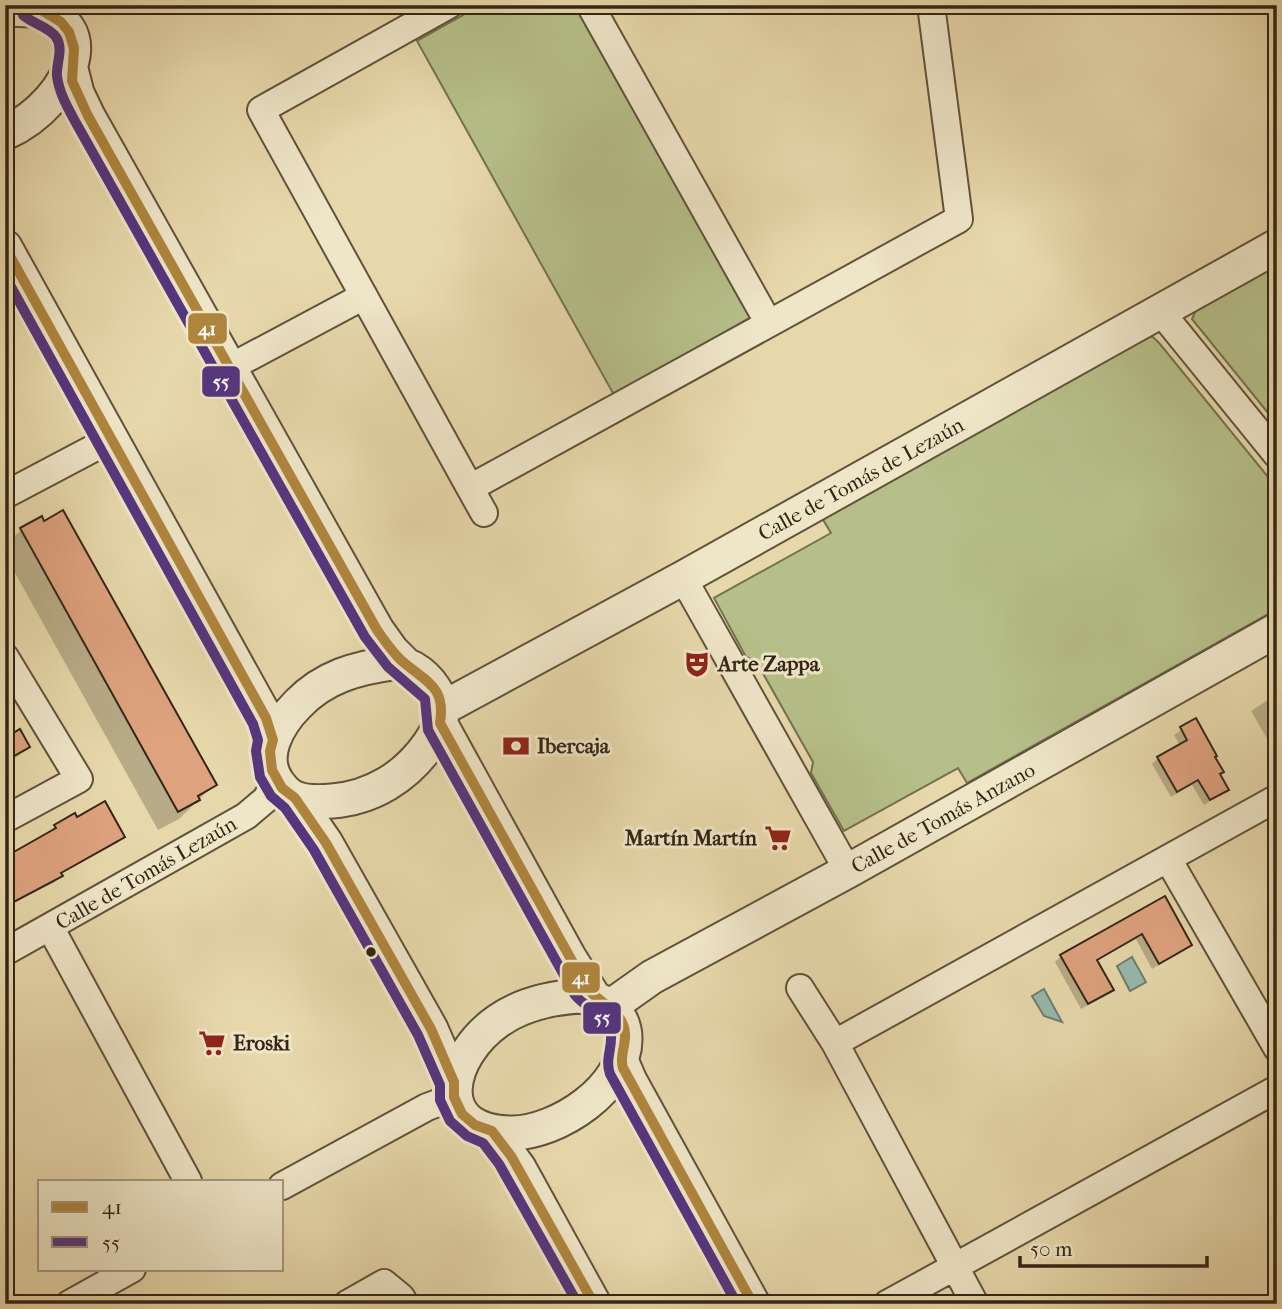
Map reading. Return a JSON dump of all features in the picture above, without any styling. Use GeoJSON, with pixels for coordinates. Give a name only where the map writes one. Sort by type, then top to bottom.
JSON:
{"type":"FeatureCollection","features":[{"type":"Feature","properties":{"kind":"street"},"geometry":{"type":"LineString","coordinates":[[449,5],[261,110],[484,513]]}},
{"type":"Feature","properties":{"kind":"street"},"geometry":{"type":"LineString","coordinates":[[590,5],[768,322]]}},
{"type":"Feature","properties":{"kind":"street"},"geometry":{"type":"LineString","coordinates":[[470,488],[959,219],[931,5]]}},
{"type":"Feature","properties":{"kind":"street"},"geometry":{"type":"LineString","coordinates":[[5,247],[267,718],[273,740],[270,761],[286,789],[326,843],[431,1030],[462,1114],[467,1120],[492,1131],[527,1132],[568,1117],[601,1090],[621,1060],[625,1034],[618,1014],[603,1003],[562,946],[441,716],[435,690],[420,673],[392,651],[377,630],[88,116],[77,93],[71,69],[74,49],[70,34],[55,17],[25,8]]}},
{"type":"Feature","properties":{"kind":"street"},"geometry":{"type":"LineString","coordinates":[[5,133],[28,121],[44,108],[71,69]]}},
{"type":"Feature","properties":{"kind":"street","name":"Calle de Tomás de Lezaún"},"geometry":{"type":"LineString","coordinates":[[441,716],[1277,246]]}},
{"type":"Feature","properties":{"kind":"street"},"geometry":{"type":"LineString","coordinates":[[229,368],[363,296]]}},
{"type":"Feature","properties":{"kind":"street"},"geometry":{"type":"LineString","coordinates":[[1160,311],[1277,455]]}},
{"type":"Feature","properties":{"kind":"street"},"geometry":{"type":"LineString","coordinates":[[5,495],[111,439]]}},
{"type":"Feature","properties":{"kind":"street"},"geometry":{"type":"LineString","coordinates":[[683,578],[848,872]]}},
{"type":"Feature","properties":{"kind":"street","name":"Calle de Tomás Anzano"},"geometry":{"type":"LineString","coordinates":[[603,1003],[848,872],[1277,630]]}},
{"type":"Feature","properties":{"kind":"street"},"geometry":{"type":"LineString","coordinates":[[5,657],[79,779],[5,819]]}},
{"type":"Feature","properties":{"kind":"street"},"geometry":{"type":"LineString","coordinates":[[273,740],[294,708],[328,680],[363,668],[404,663]]}},
{"type":"Feature","properties":{"kind":"street"},"geometry":{"type":"LineString","coordinates":[[286,789],[310,802],[325,802],[372,793],[406,771],[433,738],[441,716]]}},
{"type":"Feature","properties":{"kind":"street","name":"Calle de Tomás Lezaún"},"geometry":{"type":"LineString","coordinates":[[5,952],[246,816],[266,799],[286,789]]}},
{"type":"Feature","properties":{"kind":"street"},"geometry":{"type":"LineString","coordinates":[[835,1043],[1277,798]]}},
{"type":"Feature","properties":{"kind":"street"},"geometry":{"type":"LineString","coordinates":[[1168,859],[1277,1048]]}},
{"type":"Feature","properties":{"kind":"street"},"geometry":{"type":"LineString","coordinates":[[50,927],[187,1180]]}},
{"type":"Feature","properties":{"kind":"street"},"geometry":{"type":"LineString","coordinates":[[800,988],[835,1043],[975,1304]]}},
{"type":"Feature","properties":{"kind":"street"},"geometry":{"type":"LineString","coordinates":[[284,1185],[427,1107],[454,1089],[461,1064],[471,1047],[488,1029],[511,1013],[533,1003],[559,998],[579,996],[603,1003]]}},
{"type":"Feature","properties":{"kind":"street"},"geometry":{"type":"LineString","coordinates":[[621,1060],[753,1304]]}},
{"type":"Feature","properties":{"kind":"street"},"geometry":{"type":"LineString","coordinates":[[887,1304],[953,1265],[1277,1089]]}},
{"type":"Feature","properties":{"kind":"street"},"geometry":{"type":"LineString","coordinates":[[492,1131],[519,1168],[594,1304]]}},
{"type":"Feature","properties":{"kind":"street"},"geometry":{"type":"LineString","coordinates":[[69,1304],[130,1270]]}},
{"type":"Feature","properties":{"kind":"street"},"geometry":{"type":"LineString","coordinates":[[347,1304],[384,1283],[401,1297],[405,1304]]}},
{"type":"Feature","properties":{"kind":"green space"},"geometry":{"type":"Polygon","coordinates":[[[481,5],[575,5],[751,317],[614,395],[417,41],[481,5]]]}},
{"type":"Feature","properties":{"kind":"green space"},"geometry":{"type":"Polygon","coordinates":[[[1277,264],[1277,424],[1192,319],[1197,308],[1277,264]]]}},
{"type":"Feature","properties":{"kind":"green space"},"geometry":{"type":"Polygon","coordinates":[[[1147,337],[1153,337],[1160,344],[1277,488],[1277,609],[967,783],[958,768],[844,831],[811,773],[813,762],[756,661],[746,657],[714,598],[831,533],[822,518],[1147,337]]]}},
{"type":"Feature","properties":{"kind":"shaded area"},"geometry":{"type":"Polygon","coordinates":[[[1132,957],[1146,982],[1130,991],[1117,966],[1132,957]]]}},
{"type":"Feature","properties":{"kind":"shaded area"},"geometry":{"type":"Polygon","coordinates":[[[1044,989],[1062,1022],[1044,1016],[1032,996],[1044,989]]]}},
{"type":"Feature","properties":{"kind":"building"},"geometry":{"type":"Polygon","coordinates":[[[63,510],[217,785],[198,796],[200,800],[178,812],[20,528],[42,516],[44,521],[63,510]]]}},
{"type":"Feature","properties":{"kind":"building"},"geometry":{"type":"Polygon","coordinates":[[[1196,718],[1217,756],[1215,757],[1224,772],[1220,774],[1229,790],[1210,800],[1198,780],[1177,792],[1157,757],[1187,740],[1180,727],[1196,718]]]}},
{"type":"Feature","properties":{"kind":"building"},"geometry":{"type":"Polygon","coordinates":[[[20,729],[30,747],[5,761],[5,738],[20,729]]]}},
{"type":"Feature","properties":{"kind":"building"},"geometry":{"type":"Polygon","coordinates":[[[105,801],[125,837],[61,873],[63,876],[12,903],[5,891],[5,857],[56,828],[54,825],[75,813],[77,817],[105,801]]]}},
{"type":"Feature","properties":{"kind":"building"},"geometry":{"type":"Polygon","coordinates":[[[1165,896],[1192,945],[1159,964],[1142,934],[1097,960],[1114,990],[1088,1004],[1060,955],[1165,896]]]}},
{"type":"Feature","properties":{"kind":"transit line","name":"41"},"geometry":{"type":"LineString","coordinates":[[33,5],[61,22],[69,32],[74,48],[72,81],[88,116],[377,630],[398,658],[426,680],[437,693],[440,701],[440,723],[587,988],[616,1014],[624,1026],[623,1068],[753,1304]]}},
{"type":"Feature","properties":{"kind":"transit line","name":"55"},"geometry":{"type":"LineString","coordinates":[[23,15],[56,37],[59,46],[58,82],[76,123],[365,637],[388,667],[425,699],[428,730],[575,995],[602,1018],[610,1029],[610,1074],[737,1304]]}},
{"type":"Feature","properties":{"kind":"transit line","name":"41"},"geometry":{"type":"LineString","coordinates":[[5,247],[266,718],[273,740],[270,751],[272,770],[282,788],[295,798],[326,843],[431,1029],[454,1082],[454,1097],[462,1114],[475,1125],[492,1131],[511,1156],[594,1304]]}},
{"type":"Feature","properties":{"kind":"transit line","name":"55"},"geometry":{"type":"LineString","coordinates":[[5,276],[253,724],[258,740],[256,751],[260,777],[271,796],[285,808],[314,850],[418,1035],[440,1085],[440,1100],[450,1121],[467,1136],[483,1143],[499,1164],[578,1304]]}},
{"type":"Feature","properties":{"kind":"place","name":"Arte Zappa"},"geometry":{"type":"Point","coordinates":[697,664]}},
{"type":"Feature","properties":{"kind":"place","name":"Ibercaja"},"geometry":{"type":"Point","coordinates":[516,746]}},
{"type":"Feature","properties":{"kind":"place","name":"Martín Martín"},"geometry":{"type":"Point","coordinates":[778,838]}},
{"type":"Feature","properties":{"kind":"place","name":"Eroski"},"geometry":{"type":"Point","coordinates":[212,1043]}}]}
